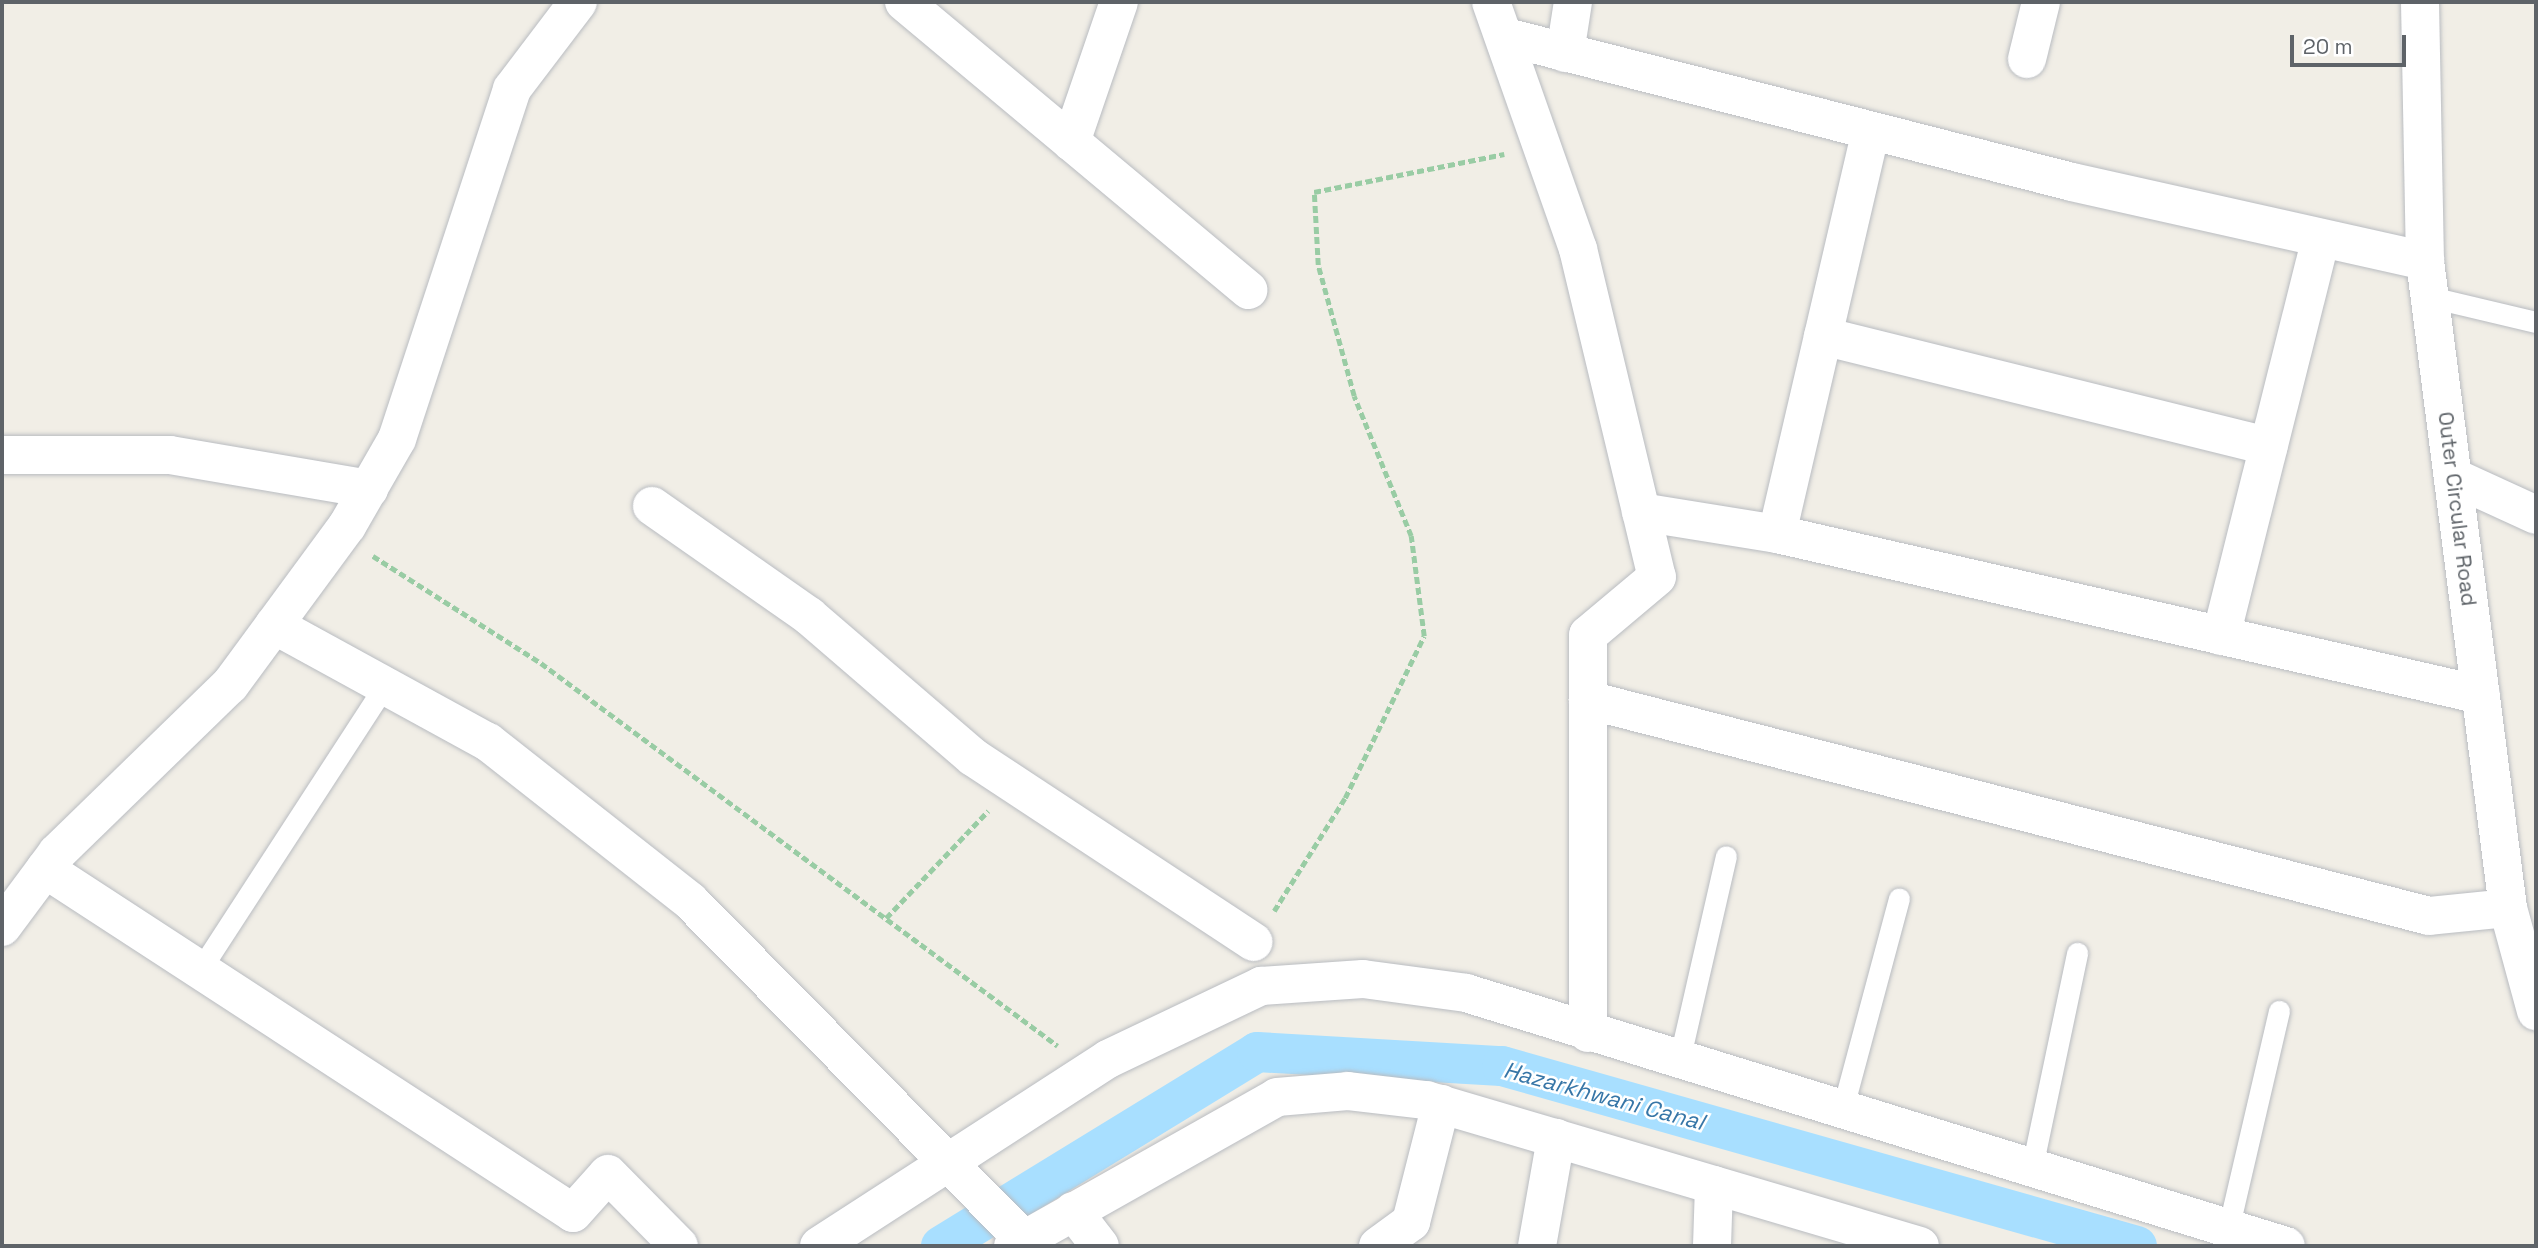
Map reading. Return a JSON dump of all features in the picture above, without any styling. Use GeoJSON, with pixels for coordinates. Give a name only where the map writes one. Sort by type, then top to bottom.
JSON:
{"type":"FeatureCollection","features":[{"type":"Feature","properties":{"kind":"street"},"geometry":{"type":"LineString","coordinates":[[2,927],[45,869],[230,685],[340,535],[397,439],[512,89],[578,2]]}},
{"type":"Feature","properties":{"kind":"street"},"geometry":{"type":"LineString","coordinates":[[904,2],[1248,290]]}},
{"type":"Feature","properties":{"kind":"street"},"geometry":{"type":"LineString","coordinates":[[1071,142],[1119,2]]}},
{"type":"Feature","properties":{"kind":"street"},"geometry":{"type":"LineString","coordinates":[[1565,53],[1573,2]]}},
{"type":"Feature","properties":{"kind":"street"},"geometry":{"type":"LineString","coordinates":[[2027,60],[2041,2]]}},
{"type":"Feature","properties":{"kind":"street","name":"Outer Circular Road"},"geometry":{"type":"LineString","coordinates":[[2420,2],[2427,279],[2508,908],[2531,971],[2536,1011]]}},
{"type":"Feature","properties":{"kind":"street"},"geometry":{"type":"LineString","coordinates":[[1491,12],[1565,53],[1870,133],[2321,238],[2427,279]]}},
{"type":"Feature","properties":{"kind":"street"},"geometry":{"type":"LineString","coordinates":[[1491,12],[1543,147],[1578,249],[1657,577],[1588,635],[1588,1032]]}},
{"type":"Feature","properties":{"kind":"street"},"geometry":{"type":"LineString","coordinates":[[1777,534],[1870,133]]}},
{"type":"Feature","properties":{"kind":"street"},"geometry":{"type":"LineString","coordinates":[[2221,636],[2321,238]]}},
{"type":"Feature","properties":{"kind":"street"},"geometry":{"type":"LineString","coordinates":[[1823,336],[2269,446]]}},
{"type":"Feature","properties":{"kind":"street"},"geometry":{"type":"LineString","coordinates":[[2,455],[170,455],[369,488]]}},
{"type":"Feature","properties":{"kind":"street"},"geometry":{"type":"LineString","coordinates":[[2453,477],[2536,515]]}},
{"type":"Feature","properties":{"kind":"street"},"geometry":{"type":"LineString","coordinates":[[652,506],[809,616],[1013,785],[1254,942]]}},
{"type":"Feature","properties":{"kind":"street"},"geometry":{"type":"LineString","coordinates":[[1641,512],[1777,534],[2481,695]]}},
{"type":"Feature","properties":{"kind":"street"},"geometry":{"type":"LineString","coordinates":[[274,625],[387,682],[488,742],[690,901],[953,1162],[1019,1241],[1277,1097],[1348,1091],[1441,1104],[1909,1245]]}},
{"type":"Feature","properties":{"kind":"street"},"geometry":{"type":"LineString","coordinates":[[1588,700],[2429,916],[2508,908]]}},
{"type":"Feature","properties":{"kind":"street"},"geometry":{"type":"LineString","coordinates":[[45,869],[573,1213],[608,1174],[679,1246]]}},
{"type":"Feature","properties":{"kind":"street"},"geometry":{"type":"LineString","coordinates":[[819,1246],[953,1162],[1090,1070],[1261,986],[1363,979],[1441,989],[1679,1060],[2031,1172],[2286,1246]]}},
{"type":"Feature","properties":{"kind":"street"},"geometry":{"type":"LineString","coordinates":[[1378,1246],[1411,1222],[1441,1104]]}},
{"type":"Feature","properties":{"kind":"street"},"geometry":{"type":"LineString","coordinates":[[1537,1246],[1556,1138]]}},
{"type":"Feature","properties":{"kind":"street"},"geometry":{"type":"LineString","coordinates":[[1713,1246],[1714,1185]]}},
{"type":"Feature","properties":{"kind":"street"},"geometry":{"type":"LineString","coordinates":[[1073,1211],[1100,1246]]}},
{"type":"Feature","properties":{"kind":"lane"},"geometry":{"type":"LineString","coordinates":[[2427,279],[2536,322]]}},
{"type":"Feature","properties":{"kind":"lane"},"geometry":{"type":"LineString","coordinates":[[200,970],[387,682]]}},
{"type":"Feature","properties":{"kind":"lane"},"geometry":{"type":"LineString","coordinates":[[1679,1060],[1726,856]]}},
{"type":"Feature","properties":{"kind":"lane"},"geometry":{"type":"LineString","coordinates":[[1842,1111],[1899,900]]}},
{"type":"Feature","properties":{"kind":"lane"},"geometry":{"type":"LineString","coordinates":[[2031,1172],[2077,953]]}},
{"type":"Feature","properties":{"kind":"lane"},"geometry":{"type":"LineString","coordinates":[[2228,1230],[2279,1011]]}},
{"type":"Feature","properties":{"kind":"path"},"geometry":{"type":"LineString","coordinates":[[1254,942],[1345,798],[1424,636],[1411,536],[1354,396],[1318,265],[1314,192],[1543,147]]}},
{"type":"Feature","properties":{"kind":"path"},"geometry":{"type":"LineString","coordinates":[[340,535],[541,663],[1090,1070]]}},
{"type":"Feature","properties":{"kind":"path"},"geometry":{"type":"LineString","coordinates":[[886,918],[1013,785]]}},
{"type":"Feature","properties":{"kind":"waterway","name":"Hazarkhwani Canal"},"geometry":{"type":"LineString","coordinates":[[941,1246],[1257,1052],[1502,1066],[2137,1246]]}}]}
